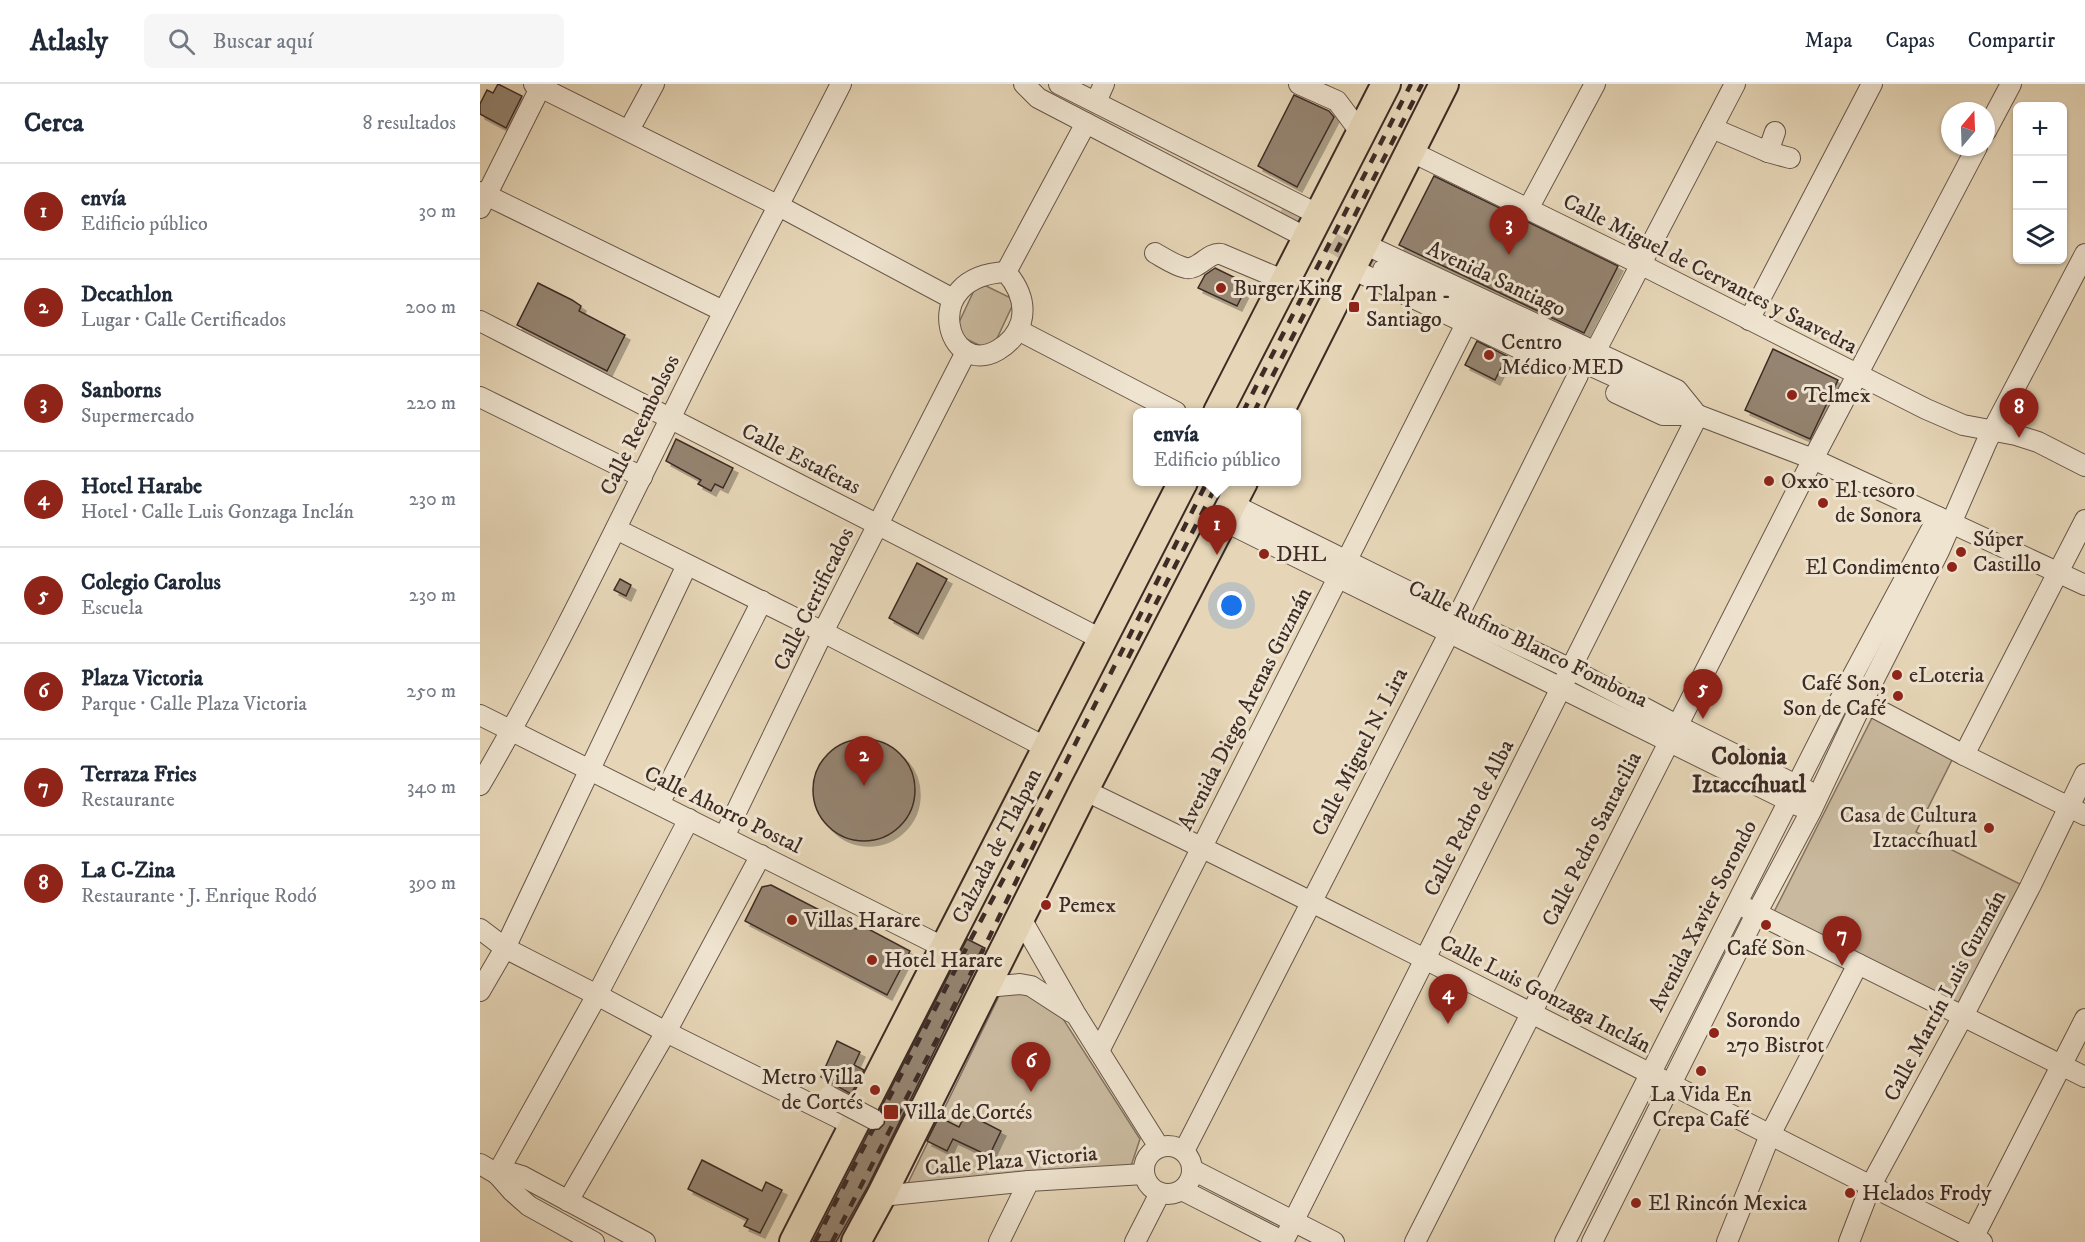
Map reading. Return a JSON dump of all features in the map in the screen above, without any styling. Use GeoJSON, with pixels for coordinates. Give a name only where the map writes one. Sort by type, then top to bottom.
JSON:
{"type":"FeatureCollection","features":[{"type":"Feature","properties":{"kind":"highway"},"geometry":{"type":"LineString","coordinates":[[1220,408],[1386,84]]}},
{"type":"Feature","properties":{"kind":"highway"},"geometry":{"type":"LineString","coordinates":[[1281,408],[1444,84]]}},
{"type":"Feature","properties":{"kind":"highway","name":"Calzada de Tlalpan"},"geometry":{"type":"LineString","coordinates":[[794,1242],[863,1122],[945,948],[1181,486]]}},
{"type":"Feature","properties":{"kind":"highway"},"geometry":{"type":"LineString","coordinates":[[856,1242],[1084,790],[1233,502]]}},
{"type":"Feature","properties":{"kind":"street"},"geometry":{"type":"LineString","coordinates":[[629,130],[654,84]]}},
{"type":"Feature","properties":{"kind":"street","name":"Calle Reembolsos"},"geometry":{"type":"LineString","coordinates":[[480,785],[512,731],[840,84]]}},
{"type":"Feature","properties":{"kind":"street"},"geometry":{"type":"LineString","coordinates":[[1024,84],[1038,98],[1086,123],[1313,226]]}},
{"type":"Feature","properties":{"kind":"street"},"geometry":{"type":"LineString","coordinates":[[1035,84],[1281,211]]}},
{"type":"Feature","properties":{"kind":"street"},"geometry":{"type":"LineString","coordinates":[[1059,84],[1096,102],[1313,226]]}},
{"type":"Feature","properties":{"kind":"street"},"geometry":{"type":"LineString","coordinates":[[1096,102],[1104,84]]}},
{"type":"Feature","properties":{"kind":"street"},"geometry":{"type":"LineString","coordinates":[[1299,84],[1337,101],[1361,133]]}},
{"type":"Feature","properties":{"kind":"street"},"geometry":{"type":"LineString","coordinates":[[1528,209],[1595,84]]}},
{"type":"Feature","properties":{"kind":"street"},"geometry":{"type":"LineString","coordinates":[[1595,352],[1735,84]]}},
{"type":"Feature","properties":{"kind":"street"},"geometry":{"type":"LineString","coordinates":[[1749,320],[1872,84]]}},
{"type":"Feature","properties":{"kind":"street"},"geometry":{"type":"LineString","coordinates":[[1995,114],[2011,84]]}},
{"type":"Feature","properties":{"kind":"street"},"geometry":{"type":"LineString","coordinates":[[723,311],[482,198],[538,85],[779,206],[953,299]]}},
{"type":"Feature","properties":{"kind":"street"},"geometry":{"type":"LineString","coordinates":[[1006,272],[1086,123]]}},
{"type":"Feature","properties":{"kind":"street"},"geometry":{"type":"LineString","coordinates":[[1712,128],[1768,152],[1790,158]]}},
{"type":"Feature","properties":{"kind":"street"},"geometry":{"type":"LineString","coordinates":[[1768,152],[1775,132]]}},
{"type":"Feature","properties":{"kind":"street","name":"Calle Miguel de Cervantes y Saavedra"},"geometry":{"type":"LineString","coordinates":[[1410,151],[1858,375],[1963,425],[2016,435],[2038,442],[2085,466]]}},
{"type":"Feature","properties":{"kind":"street","name":"Calle Pedro Santacilia"},"geometry":{"type":"LineString","coordinates":[[1415,1242],[1813,459],[1972,156]]}},
{"type":"Feature","properties":{"kind":"street","name":"Avenida Santiago"},"geometry":{"type":"LineString","coordinates":[[1364,244],[1677,390],[1698,415]]}},
{"type":"Feature","properties":{"kind":"street"},"geometry":{"type":"LineString","coordinates":[[1155,253],[1187,268],[1218,253],[1285,281]]}},
{"type":"Feature","properties":{"kind":"street"},"geometry":{"type":"LineString","coordinates":[[1944,520],[2085,254]]}},
{"type":"Feature","properties":{"kind":"street","name":"Avenida Santiago"},"geometry":{"type":"LineString","coordinates":[[1352,269],[1664,415],[1698,415]]}},
{"type":"Feature","properties":{"kind":"street","name":"Avenida Santiago"},"geometry":{"type":"LineString","coordinates":[[1383,270],[1698,415],[1813,459],[2085,585]]}},
{"type":"Feature","properties":{"kind":"street"},"geometry":{"type":"LineString","coordinates":[[1006,272],[1016,283],[1021,298],[1023,313],[1018,330],[1012,339],[988,356],[966,352],[951,335],[949,317],[953,299],[961,287],[972,280],[989,273],[1006,272]]}},
{"type":"Feature","properties":{"kind":"street","name":"Calle Estafetas"},"geometry":{"type":"LineString","coordinates":[[480,321],[1101,639]]}},
{"type":"Feature","properties":{"kind":"street","name":"Avenida Diego Arenas Guzmán"},"geometry":{"type":"LineString","coordinates":[[1099,1051],[1466,324]]}},
{"type":"Feature","properties":{"kind":"street"},"geometry":{"type":"LineString","coordinates":[[1018,330],[1168,408]]}},
{"type":"Feature","properties":{"kind":"street","name":"Calle Certificados"},"geometry":{"type":"LineString","coordinates":[[724,837],[823,632],[966,352]]}},
{"type":"Feature","properties":{"kind":"street","name":"Calle Miguel N. Lira"},"geometry":{"type":"LineString","coordinates":[[1184,1150],[1454,624],[1578,375]]}},
{"type":"Feature","properties":{"kind":"street"},"geometry":{"type":"LineString","coordinates":[[480,397],[642,477]]}},
{"type":"Feature","properties":{"kind":"street","name":"Calle Pedro de Alba"},"geometry":{"type":"LineString","coordinates":[[1283,1242],[1698,415]]}},
{"type":"Feature","properties":{"kind":"street","name":"Calle Rufino Blanco Fombona"},"geometry":{"type":"LineString","coordinates":[[1233,502],[1343,569],[1454,624],[1562,688],[1673,733],[1815,803]]}},
{"type":"Feature","properties":{"kind":"street","name":"Avenida Xavier Sorondo"},"geometry":{"type":"LineString","coordinates":[[1564,1242],[1844,692],[1944,520]]}},
{"type":"Feature","properties":{"kind":"street","name":"Avenida Xavier Sorondo"},"geometry":{"type":"LineString","coordinates":[[1592,1242],[1756,914],[1815,803],[1944,520]]}},
{"type":"Feature","properties":{"kind":"street"},"geometry":{"type":"LineString","coordinates":[[1964,755],[2085,520]]}},
{"type":"Feature","properties":{"kind":"street"},"geometry":{"type":"LineString","coordinates":[[616,528],[1047,748]]}},
{"type":"Feature","properties":{"kind":"street"},"geometry":{"type":"LineString","coordinates":[[480,991],[505,948],[687,565]]}},
{"type":"Feature","properties":{"kind":"street"},"geometry":{"type":"LineString","coordinates":[[659,804],[762,602]]}},
{"type":"Feature","properties":{"kind":"street","name":"Calle Rufino Blanco Fombona"},"geometry":{"type":"LineString","coordinates":[[1454,624],[1571,669],[1673,733]]}},
{"type":"Feature","properties":{"kind":"street"},"geometry":{"type":"LineString","coordinates":[[1844,692],[2077,811]]}},
{"type":"Feature","properties":{"kind":"street","name":"Calle Ahorro Postal"},"geometry":{"type":"LineString","coordinates":[[480,716],[945,948]]}},
{"type":"Feature","properties":{"kind":"street","name":"Calle Martín Luis Guzmán"},"geometry":{"type":"LineString","coordinates":[[1849,1242],[1871,1185],[2030,887],[2077,811],[2085,774]]}},
{"type":"Feature","properties":{"kind":"street","name":"Calle Luis Gonzaga Inclán"},"geometry":{"type":"LineString","coordinates":[[1084,790],[1425,959],[1975,1240]]}},
{"type":"Feature","properties":{"kind":"street"},"geometry":{"type":"LineString","coordinates":[[497,1174],[597,995],[689,819]]}},
{"type":"Feature","properties":{"kind":"street"},"geometry":{"type":"LineString","coordinates":[[568,1201],[666,1032],[761,855]]}},
{"type":"Feature","properties":{"kind":"street"},"geometry":{"type":"LineString","coordinates":[[1737,903],[2085,1077]]}},
{"type":"Feature","properties":{"kind":"street"},"geometry":{"type":"LineString","coordinates":[[1020,917],[1075,1013],[1159,1147]]}},
{"type":"Feature","properties":{"kind":"street"},"geometry":{"type":"LineString","coordinates":[[480,929],[505,948],[666,1032],[863,1122]]}},
{"type":"Feature","properties":{"kind":"street"},"geometry":{"type":"LineString","coordinates":[[1728,1242],[1770,1135],[1858,964]]}},
{"type":"Feature","properties":{"kind":"street"},"geometry":{"type":"LineString","coordinates":[[986,987],[1020,984],[1031,986],[1075,1013]]}},
{"type":"Feature","properties":{"kind":"street"},"geometry":{"type":"LineString","coordinates":[[1975,1240],[2085,1019]]}},
{"type":"Feature","properties":{"kind":"street"},"geometry":{"type":"LineString","coordinates":[[829,1096],[863,1122]]}},
{"type":"Feature","properties":{"kind":"street"},"geometry":{"type":"LineString","coordinates":[[1172,1146],[1184,1150],[1193,1170],[1192,1178],[1182,1190],[1172,1194],[1160,1193],[1150,1186],[1144,1174],[1147,1158],[1159,1147],[1172,1146]]}},
{"type":"Feature","properties":{"kind":"street"},"geometry":{"type":"LineString","coordinates":[[480,1164],[618,1242]]}},
{"type":"Feature","properties":{"kind":"street"},"geometry":{"type":"LineString","coordinates":[[1193,1170],[1334,1242]]}},
{"type":"Feature","properties":{"kind":"street"},"geometry":{"type":"LineString","coordinates":[[497,1174],[512,1173],[522,1176],[645,1242]]}},
{"type":"Feature","properties":{"kind":"street"},"geometry":{"type":"LineString","coordinates":[[497,1174],[512,1191],[565,1235],[594,1242]]}},
{"type":"Feature","properties":{"kind":"street","name":"Calle Plaza Victoria"},"geometry":{"type":"LineString","coordinates":[[881,1196],[1029,1181],[1144,1174]]}},
{"type":"Feature","properties":{"kind":"street"},"geometry":{"type":"LineString","coordinates":[[999,1242],[1029,1181]]}},
{"type":"Feature","properties":{"kind":"street"},"geometry":{"type":"LineString","coordinates":[[1182,1190],[1283,1242]]}},
{"type":"Feature","properties":{"kind":"street"},"geometry":{"type":"LineString","coordinates":[[1135,1242],[1160,1193]]}},
{"type":"Feature","properties":{"kind":"shaded area"},"geometry":{"type":"Polygon","coordinates":[[[978,282],[1015,300],[991,351],[954,333],[978,282]]]}},
{"type":"Feature","properties":{"kind":"shaded area"},"geometry":{"type":"Polygon","coordinates":[[[1874,714],[1955,754],[1916,832],[2022,885],[1960,1009],[1773,914],[1874,714]]]}},
{"type":"Feature","properties":{"kind":"shaded area"},"geometry":{"type":"Polygon","coordinates":[[[1023,989],[1058,1011],[1140,1139],[1129,1172],[917,1188],[908,1183],[1000,994],[1023,989]]]}},
{"type":"Feature","properties":{"kind":"building"},"geometry":{"type":"Polygon","coordinates":[[[498,84],[522,96],[506,128],[480,114],[480,104],[487,90],[493,93],[498,84]]]}},
{"type":"Feature","properties":{"kind":"building"},"geometry":{"type":"Polygon","coordinates":[[[1294,95],[1329,111],[1334,117],[1297,187],[1258,166],[1294,95]]]}},
{"type":"Feature","properties":{"kind":"building"},"geometry":{"type":"Polygon","coordinates":[[[1434,176],[1618,266],[1584,333],[1399,245],[1434,176]]]}},
{"type":"Feature","properties":{"kind":"building"},"geometry":{"type":"Polygon","coordinates":[[[1215,268],[1248,284],[1237,306],[1198,288],[1205,275],[1215,268]]]}},
{"type":"Feature","properties":{"kind":"building"},"geometry":{"type":"Polygon","coordinates":[[[538,283],[581,306],[579,311],[625,335],[607,371],[517,325],[538,283]]]}},
{"type":"Feature","properties":{"kind":"building","name":"Centro Médico MED"},"geometry":{"type":"Polygon","coordinates":[[[1477,341],[1507,356],[1495,380],[1465,365],[1477,341]]]}},
{"type":"Feature","properties":{"kind":"building","name":"Telmex"},"geometry":{"type":"Polygon","coordinates":[[[1773,349],[1838,380],[1810,439],[1745,410],[1773,349]]]}},
{"type":"Feature","properties":{"kind":"building"},"geometry":{"type":"Polygon","coordinates":[[[676,439],[733,468],[723,488],[715,484],[711,491],[698,484],[701,480],[666,461],[676,439]]]}},
{"type":"Feature","properties":{"kind":"building"},"geometry":{"type":"Polygon","coordinates":[[[917,563],[947,579],[918,634],[889,618],[917,563]]]}},
{"type":"Feature","properties":{"kind":"building"},"geometry":{"type":"Polygon","coordinates":[[[620,579],[631,585],[626,596],[614,590],[620,579]]]}},
{"type":"Feature","properties":{"kind":"building"},"geometry":{"type":"Polygon","coordinates":[[[864,739],[883,743],[900,754],[911,771],[915,790],[911,809],[900,826],[883,837],[864,841],[845,837],[828,826],[817,809],[813,790],[817,771],[828,754],[845,743],[864,739]]]}},
{"type":"Feature","properties":{"kind":"building"},"geometry":{"type":"Polygon","coordinates":[[[771,885],[856,929],[859,924],[910,951],[887,995],[745,921],[762,887],[771,885]]]}},
{"type":"Feature","properties":{"kind":"building"},"geometry":{"type":"Polygon","coordinates":[[[967,939],[985,948],[868,1186],[836,1242],[813,1242],[870,1130],[879,1129],[884,1124],[885,1118],[880,1110],[967,939]]]}},
{"type":"Feature","properties":{"kind":"building"},"geometry":{"type":"Polygon","coordinates":[[[837,1041],[860,1052],[854,1065],[864,1070],[851,1094],[821,1077],[837,1041]]]}},
{"type":"Feature","properties":{"kind":"building"},"geometry":{"type":"Polygon","coordinates":[[[966,1113],[1001,1131],[989,1156],[953,1139],[947,1151],[927,1141],[939,1117],[959,1127],[966,1113]]]}},
{"type":"Feature","properties":{"kind":"building"},"geometry":{"type":"Polygon","coordinates":[[[702,1160],[762,1191],[766,1182],[782,1190],[760,1233],[744,1226],[748,1219],[688,1189],[702,1160]]]}},
{"type":"Feature","properties":{"kind":"tunnel"},"geometry":{"type":"LineString","coordinates":[[1281,211],[1343,249],[1383,270]]}},
{"type":"Feature","properties":{"kind":"railway"},"geometry":{"type":"LineString","coordinates":[[1245,408],[1411,84]]}},
{"type":"Feature","properties":{"kind":"railway"},"geometry":{"type":"LineString","coordinates":[[1256,408],[1422,84]]}},
{"type":"Feature","properties":{"kind":"railway"},"geometry":{"type":"LineString","coordinates":[[815,1242],[972,937],[1059,776],[1205,486]]}},
{"type":"Feature","properties":{"kind":"railway"},"geometry":{"type":"LineString","coordinates":[[1128,658],[1216,486]]}},
{"type":"Feature","properties":{"kind":"railway"},"geometry":{"type":"LineString","coordinates":[[832,1242],[986,944],[1048,815]]}},
{"type":"Feature","properties":{"kind":"place","name":"Sanborns"},"geometry":{"type":"Point","coordinates":[1509,255]}},
{"type":"Feature","properties":{"kind":"place","name":"Burger King"},"geometry":{"type":"Point","coordinates":[1221,288]}},
{"type":"Feature","properties":{"kind":"place","name":"Tlalpan - Santiago"},"geometry":{"type":"Point","coordinates":[1354,307]}},
{"type":"Feature","properties":{"kind":"place","name":"Centro Médico MED"},"geometry":{"type":"Point","coordinates":[1489,355]}},
{"type":"Feature","properties":{"kind":"place","name":"Telmex"},"geometry":{"type":"Point","coordinates":[1792,395]}},
{"type":"Feature","properties":{"kind":"place","name":"La C-Zina"},"geometry":{"type":"Point","coordinates":[2019,438]}},
{"type":"Feature","properties":{"kind":"place","name":"Oxxo"},"geometry":{"type":"Point","coordinates":[1769,481]}},
{"type":"Feature","properties":{"kind":"place","name":"El tesoro de Sonora"},"geometry":{"type":"Point","coordinates":[1823,503]}},
{"type":"Feature","properties":{"kind":"place","name":"Súper Castillo"},"geometry":{"type":"Point","coordinates":[1961,552]}},
{"type":"Feature","properties":{"kind":"place","name":"DHL"},"geometry":{"type":"Point","coordinates":[1264,554]}},
{"type":"Feature","properties":{"kind":"place","name":"envía"},"geometry":{"type":"Point","coordinates":[1217,555]}},
{"type":"Feature","properties":{"kind":"place","name":"El Condimento"},"geometry":{"type":"Point","coordinates":[1952,567]}},
{"type":"Feature","properties":{"kind":"place","name":"eLoteria"},"geometry":{"type":"Point","coordinates":[1897,675]}},
{"type":"Feature","properties":{"kind":"place","name":"Café Son, Son de Café"},"geometry":{"type":"Point","coordinates":[1898,696]}},
{"type":"Feature","properties":{"kind":"place","name":"Colegio Carolus"},"geometry":{"type":"Point","coordinates":[1703,719]}},
{"type":"Feature","properties":{"kind":"place","name":"Decathlon"},"geometry":{"type":"Point","coordinates":[864,786]}},
{"type":"Feature","properties":{"kind":"place","name":"Casa de Cultura Iztaccíhuatl"},"geometry":{"type":"Point","coordinates":[1989,828]}},
{"type":"Feature","properties":{"kind":"place","name":"Pemex"},"geometry":{"type":"Point","coordinates":[1046,905]}},
{"type":"Feature","properties":{"kind":"place","name":"Villas Harare"},"geometry":{"type":"Point","coordinates":[792,920]}},
{"type":"Feature","properties":{"kind":"place","name":"Café Son"},"geometry":{"type":"Point","coordinates":[1766,925]}},
{"type":"Feature","properties":{"kind":"place","name":"Hotel Harare"},"geometry":{"type":"Point","coordinates":[872,960]}},
{"type":"Feature","properties":{"kind":"place","name":"Terraza Fries"},"geometry":{"type":"Point","coordinates":[1842,966]}},
{"type":"Feature","properties":{"kind":"place","name":"Hotel Harabe"},"geometry":{"type":"Point","coordinates":[1448,1024]}},
{"type":"Feature","properties":{"kind":"place","name":"Sorondo 270 Bistrot"},"geometry":{"type":"Point","coordinates":[1714,1033]}},
{"type":"Feature","properties":{"kind":"place","name":"La Vida En Crepa Café"},"geometry":{"type":"Point","coordinates":[1701,1071]}},
{"type":"Feature","properties":{"kind":"place","name":"Metro Villa de Cortés"},"geometry":{"type":"Point","coordinates":[875,1090]}},
{"type":"Feature","properties":{"kind":"place","name":"Plaza Victoria"},"geometry":{"type":"Point","coordinates":[1031,1092]}},
{"type":"Feature","properties":{"kind":"place","name":"Villa de Cortés"},"geometry":{"type":"Point","coordinates":[891,1112]}},
{"type":"Feature","properties":{"kind":"place","name":"Helados Frody"},"geometry":{"type":"Point","coordinates":[1850,1193]}},
{"type":"Feature","properties":{"kind":"place","name":"El Rincón Mexica"},"geometry":{"type":"Point","coordinates":[1636,1203]}},
{"type":"Feature","properties":{"kind":"district","name":"Colonia Iztaccíhuatl"},"geometry":{"type":"Point","coordinates":[1749,771]}}]}
